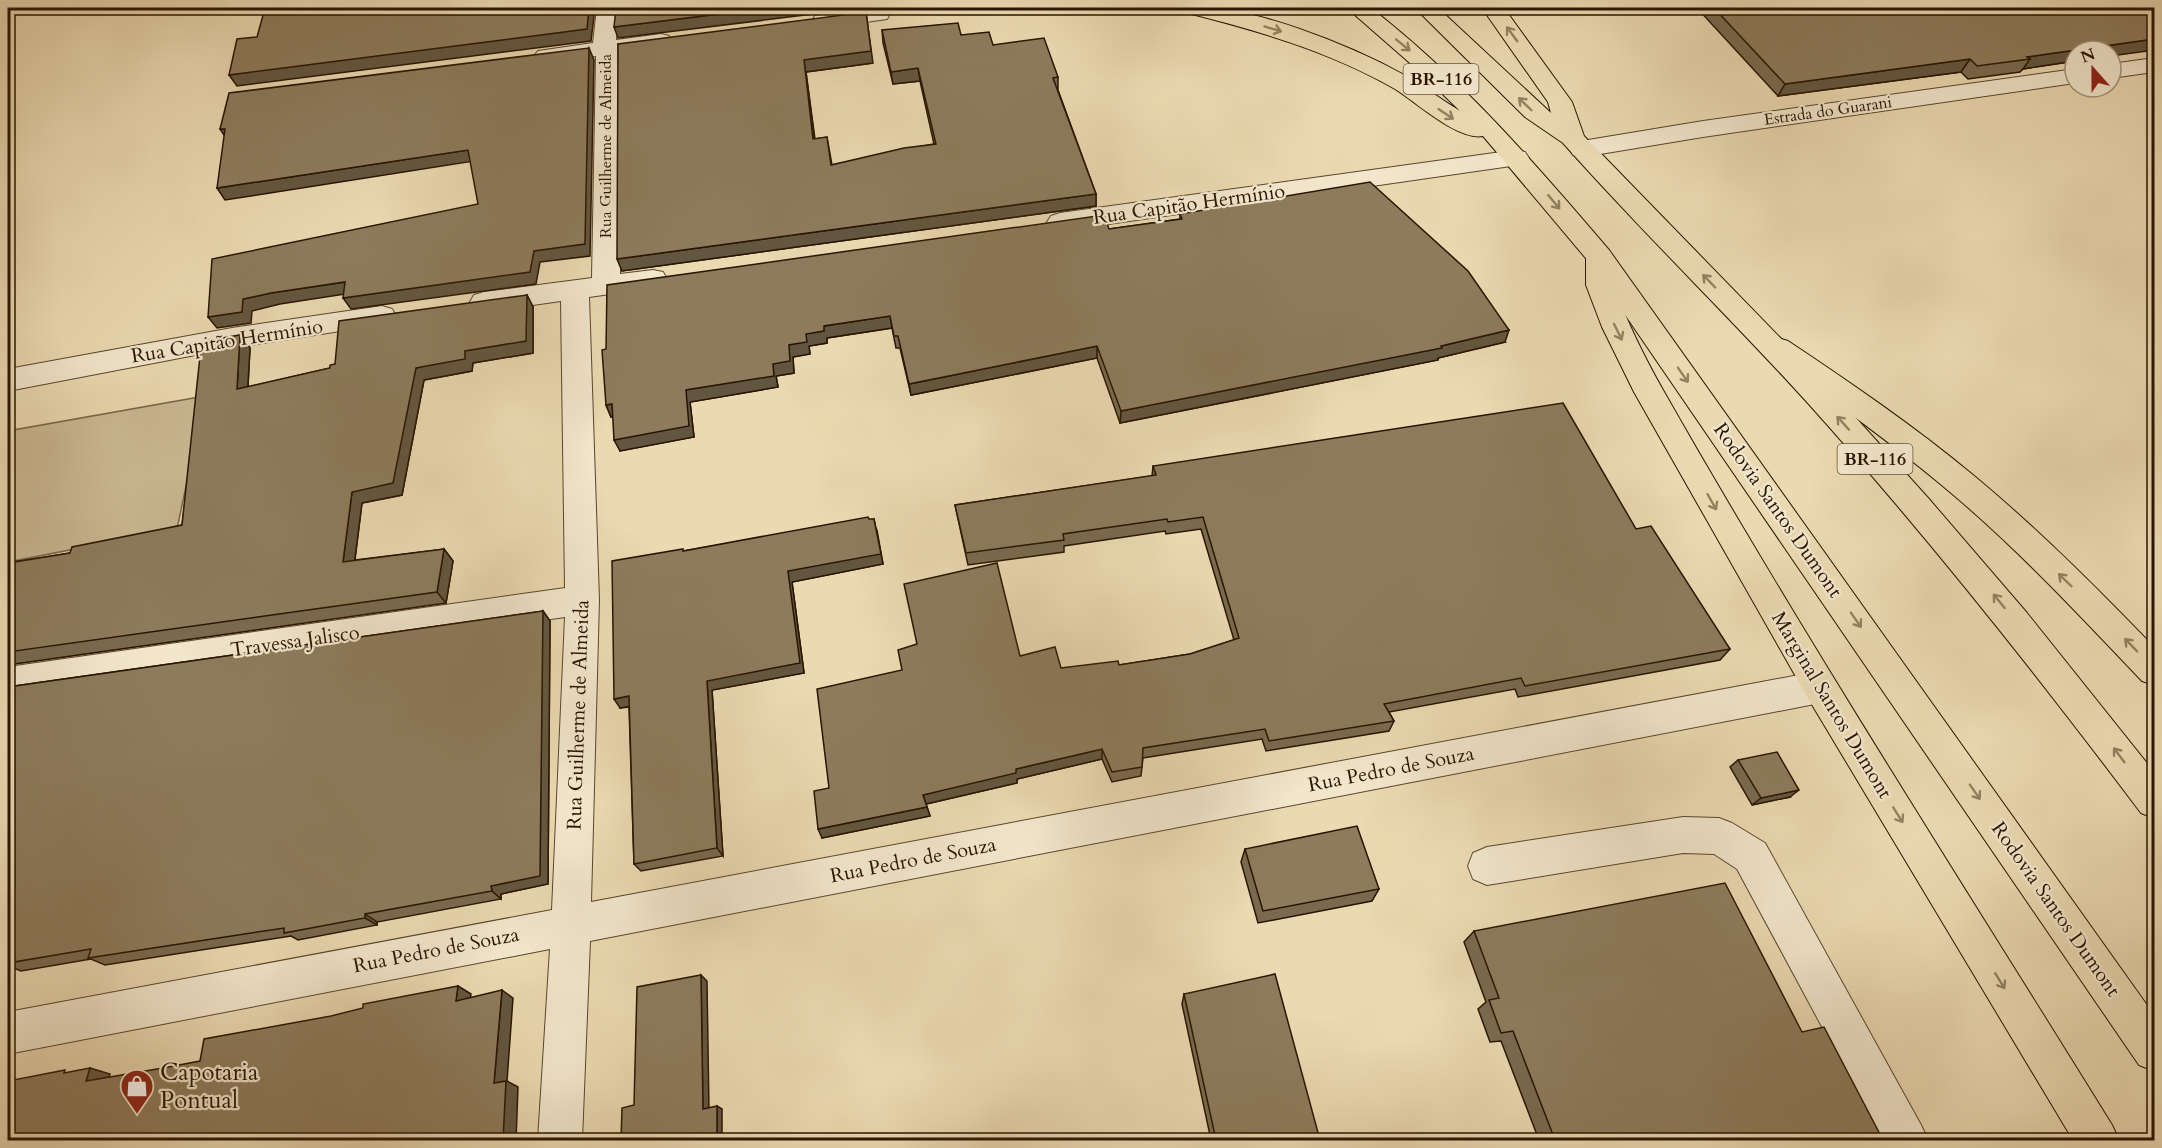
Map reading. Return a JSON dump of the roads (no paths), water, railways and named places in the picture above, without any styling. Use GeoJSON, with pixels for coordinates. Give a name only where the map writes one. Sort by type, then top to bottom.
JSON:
{"type":"FeatureCollection","features":[{"type":"Feature","properties":{"kind":"main road"},"geometry":{"type":"LineString","coordinates":[[1196,8],[1280,31],[1338,52],[1397,80],[1458,122],[1494,133]]}},
{"type":"Feature","properties":{"kind":"main road","name":"Rodovia Santos Dumont"},"geometry":{"type":"LineString","coordinates":[[1358,8],[1415,54],[1494,133],[1599,256],[1821,570],[2154,1050]]}},
{"type":"Feature","properties":{"kind":"main road","name":"BR-116"},"geometry":{"type":"LineString","coordinates":[[1426,8],[1534,112],[1577,144],[1767,340],[1917,505],[1995,597],[2154,801]]}},
{"type":"Feature","properties":{"kind":"main road"},"geometry":{"type":"LineString","coordinates":[[1493,8],[1560,102],[1577,144]]}},
{"type":"Feature","properties":{"kind":"main road","name":"Marginal Santos Dumont"},"geometry":{"type":"LineString","coordinates":[[1599,256],[1600,285],[1616,327],[1649,392],[1820,687],[2097,1140]]}},
{"type":"Feature","properties":{"kind":"main road","name":"BR-116"},"geometry":{"type":"LineString","coordinates":[[1767,340],[1859,403],[1934,460],[2024,539],[2154,670]]}},
{"type":"Feature","properties":{"kind":"street","name":"Rua Guilherme de Almeida"},"geometry":{"type":"LineString","coordinates":[[560,1140],[572,924],[590,288],[608,48],[604,42],[608,8]]}},
{"type":"Feature","properties":{"kind":"street"},"geometry":{"type":"LineString","coordinates":[[797,25],[879,14]]}},
{"type":"Feature","properties":{"kind":"street"},"geometry":{"type":"LineString","coordinates":[[526,58],[679,39]]}},
{"type":"Feature","properties":{"kind":"street"},"geometry":{"type":"LineString","coordinates":[[2123,69],[2154,65]]}},
{"type":"Feature","properties":{"kind":"street","name":"Estrada do Guarani"},"geometry":{"type":"LineString","coordinates":[[1577,144],[1691,131],[2063,78]]}},
{"type":"Feature","properties":{"kind":"street","name":"Rua Capitão Hermínio"},"geometry":{"type":"LineString","coordinates":[[1031,226],[1516,158]]}},
{"type":"Feature","properties":{"kind":"street"},"geometry":{"type":"LineString","coordinates":[[459,305],[677,276]]}},
{"type":"Feature","properties":{"kind":"street","name":"Rua Capitão Hermínio"},"geometry":{"type":"LineString","coordinates":[[8,380],[232,338],[403,313]]}},
{"type":"Feature","properties":{"kind":"street","name":"Travessa Jalisco"},"geometry":{"type":"LineString","coordinates":[[8,682],[582,600]]}},
{"type":"Feature","properties":{"kind":"street","name":"Rua Pedro de Souza"},"geometry":{"type":"LineString","coordinates":[[8,1033],[1820,687]]}},
{"type":"Feature","properties":{"kind":"street"},"geometry":{"type":"LineString","coordinates":[[1487,866],[1683,835],[1719,836],[1751,856],[1906,1140]]}},
{"type":"Feature","properties":{"kind":"place","name":"Capotaria Pontual"},"geometry":{"type":"Point","coordinates":[137,1115]}}]}
